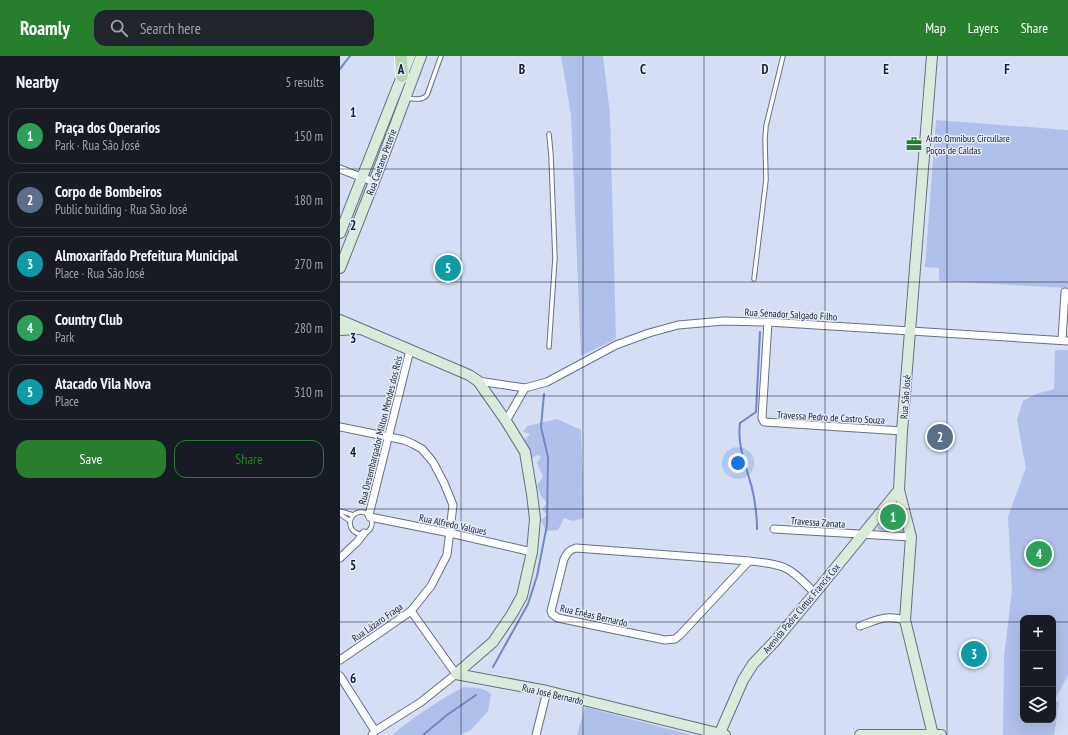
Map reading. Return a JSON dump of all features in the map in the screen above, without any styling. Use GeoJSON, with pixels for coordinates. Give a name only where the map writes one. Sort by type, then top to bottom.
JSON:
{"type":"FeatureCollection","features":[{"type":"Feature","properties":{"kind":"main road"},"geometry":{"type":"LineString","coordinates":[[401,56],[402,76]]}},
{"type":"Feature","properties":{"kind":"street","name":"Rua Caetano Peterie"},"geometry":{"type":"LineString","coordinates":[[340,233],[410,56]]}},
{"type":"Feature","properties":{"kind":"street","name":"Rua Caetano Peterie"},"geometry":{"type":"LineString","coordinates":[[340,268],[421,56]]}},
{"type":"Feature","properties":{"kind":"street","name":"Rua São José"},"geometry":{"type":"LineString","coordinates":[[932,56],[902,431],[899,490],[911,537],[905,620],[933,735]]}},
{"type":"Feature","properties":{"kind":"street"},"geometry":{"type":"LineString","coordinates":[[340,169],[374,182]]}},
{"type":"Feature","properties":{"kind":"street"},"geometry":{"type":"LineString","coordinates":[[1065,292],[1065,341]]}},
{"type":"Feature","properties":{"kind":"street"},"geometry":{"type":"LineString","coordinates":[[340,320],[358,329],[469,375],[478,381],[506,421],[525,452],[532,494],[534,520],[532,552],[522,596],[493,642],[456,674],[421,702],[373,733],[340,676]]}},
{"type":"Feature","properties":{"kind":"street","name":"Rua Senador Salgado Filho"},"geometry":{"type":"LineString","coordinates":[[525,388],[547,382],[616,345],[649,333],[678,325],[724,321],[768,322],[1065,341]]}},
{"type":"Feature","properties":{"kind":"street","name":"Travessa Pedro de Castro Souza"},"geometry":{"type":"LineString","coordinates":[[768,322],[762,418],[764,422],[902,431]]}},
{"type":"Feature","properties":{"kind":"street"},"geometry":{"type":"LineString","coordinates":[[340,330],[358,329]]}},
{"type":"Feature","properties":{"kind":"street","name":"Rua Desembargador Milton Mendes dos Reis"},"geometry":{"type":"LineString","coordinates":[[369,516],[410,350]]}},
{"type":"Feature","properties":{"kind":"street"},"geometry":{"type":"LineString","coordinates":[[478,381],[525,388],[506,421]]}},
{"type":"Feature","properties":{"kind":"street","name":"Rua Lázaro Fraga"},"geometry":{"type":"LineString","coordinates":[[340,427],[388,436],[413,444],[422,449],[433,462],[444,482],[453,505],[446,555],[431,586],[411,611],[340,660]]}},
{"type":"Feature","properties":{"kind":"street","name":"Avenida Padre Cletus Francis Cox"},"geometry":{"type":"LineString","coordinates":[[721,735],[743,680],[753,664],[775,641],[899,490]]}},
{"type":"Feature","properties":{"kind":"street","name":"Rua Alfredo Valques"},"geometry":{"type":"LineString","coordinates":[[369,516],[532,552]]}},
{"type":"Feature","properties":{"kind":"street","name":"Travessa Zanata"},"geometry":{"type":"LineString","coordinates":[[774,529],[911,537]]}},
{"type":"Feature","properties":{"kind":"street","name":"Rua Desembargador Milton Mendes dos Reis"},"geometry":{"type":"LineString","coordinates":[[340,558],[364,533]]}},
{"type":"Feature","properties":{"kind":"street","name":"Rua Enéas Bernardo"},"geometry":{"type":"LineString","coordinates":[[749,561],[680,635],[670,640],[558,618],[552,614],[551,611],[564,559],[567,552],[571,549],[584,549],[749,561],[768,563],[782,566],[815,593]]}},
{"type":"Feature","properties":{"kind":"street"},"geometry":{"type":"LineString","coordinates":[[411,611],[456,674]]}},
{"type":"Feature","properties":{"kind":"street"},"geometry":{"type":"LineString","coordinates":[[860,626],[881,618],[893,617],[905,620]]}},
{"type":"Feature","properties":{"kind":"street","name":"Rua José Bernardo"},"geometry":{"type":"LineString","coordinates":[[456,674],[546,691],[721,735]]}},
{"type":"Feature","properties":{"kind":"street"},"geometry":{"type":"LineString","coordinates":[[536,735],[546,691]]}},
{"type":"Feature","properties":{"kind":"street"},"geometry":{"type":"LineString","coordinates":[[860,735],[941,735]]}},
{"type":"Feature","properties":{"kind":"lane"},"geometry":{"type":"LineString","coordinates":[[394,94],[405,98],[424,98],[427,95],[441,56]]}},
{"type":"Feature","properties":{"kind":"lane"},"geometry":{"type":"LineString","coordinates":[[754,278],[766,180],[766,126],[783,56]]}},
{"type":"Feature","properties":{"kind":"lane"},"geometry":{"type":"LineString","coordinates":[[549,134],[555,258],[549,347]]}},
{"type":"Feature","properties":{"kind":"lane","name":"Rua Desembargador Milton Mendes dos Reis"},"geometry":{"type":"LineString","coordinates":[[350,521],[356,513],[363,512],[369,516],[371,526],[370,529],[364,533]]}},
{"type":"Feature","properties":{"kind":"lane"},"geometry":{"type":"LineString","coordinates":[[340,513],[353,515]]}},
{"type":"Feature","properties":{"kind":"lane"},"geometry":{"type":"LineString","coordinates":[[340,513],[350,521],[351,528],[354,531],[357,533],[364,533]]}},
{"type":"Feature","properties":{"kind":"shaded area"},"geometry":{"type":"Polygon","coordinates":[[[561,56],[603,56],[610,114],[616,339],[581,356],[571,115],[561,56]]]}},
{"type":"Feature","properties":{"kind":"shaded area"},"geometry":{"type":"Polygon","coordinates":[[[936,120],[1068,130],[1068,288],[939,281],[939,268],[925,267],[936,120]]]}},
{"type":"Feature","properties":{"kind":"shaded area"},"geometry":{"type":"Polygon","coordinates":[[[1055,350],[1068,350],[1068,675],[1056,698],[1056,615],[1020,615],[1020,723],[1056,723],[1054,735],[1003,735],[1004,656],[1012,591],[1008,517],[1026,468],[1017,420],[1023,401],[1036,394],[1054,389],[1055,350]]]}},
{"type":"Feature","properties":{"kind":"shaded area"},"geometry":{"type":"Polygon","coordinates":[[[557,419],[581,430],[584,518],[573,521],[564,518],[558,530],[546,531],[541,520],[547,515],[542,509],[547,503],[541,496],[537,485],[543,477],[537,463],[541,457],[537,455],[530,459],[523,442],[530,434],[523,432],[527,426],[557,419]]]}},
{"type":"Feature","properties":{"kind":"shaded area"},"geometry":{"type":"Polygon","coordinates":[[[895,506],[897,506],[904,529],[903,532],[879,530],[877,528],[895,506]]]}},
{"type":"Feature","properties":{"kind":"shaded area"},"geometry":{"type":"Polygon","coordinates":[[[464,687],[482,689],[491,694],[488,711],[471,730],[459,735],[392,735],[426,709],[464,687]]]}},
{"type":"Feature","properties":{"kind":"shaded area"},"geometry":{"type":"Polygon","coordinates":[[[1056,700],[1059,702],[1056,722],[1056,700]]]}},
{"type":"Feature","properties":{"kind":"shaded area"},"geometry":{"type":"Polygon","coordinates":[[[585,707],[692,735],[577,735],[585,707]]]}},
{"type":"Feature","properties":{"kind":"waterway"},"geometry":{"type":"LineString","coordinates":[[340,69],[350,56]]}},
{"type":"Feature","properties":{"kind":"waterway"},"geometry":{"type":"LineString","coordinates":[[757,529],[754,498],[741,448],[739,431],[740,423],[756,412],[760,332]]}},
{"type":"Feature","properties":{"kind":"waterway"},"geometry":{"type":"LineString","coordinates":[[493,667],[528,604],[537,576],[547,525],[548,457],[541,427],[544,394]]}},
{"type":"Feature","properties":{"kind":"waterway"},"geometry":{"type":"LineString","coordinates":[[423,735],[447,715],[476,695]]}},
{"type":"Feature","properties":{"kind":"place","name":"Auto Omnibus Circullare Poços de Caldas"},"geometry":{"type":"Point","coordinates":[914,144]}},
{"type":"Feature","properties":{"kind":"place","name":"Atacado Vila Nova"},"geometry":{"type":"Point","coordinates":[448,268]}},
{"type":"Feature","properties":{"kind":"place","name":"Corpo de Bombeiros"},"geometry":{"type":"Point","coordinates":[940,437]}},
{"type":"Feature","properties":{"kind":"place","name":"Praça dos Operarios"},"geometry":{"type":"Point","coordinates":[893,517]}},
{"type":"Feature","properties":{"kind":"place","name":"Country Club"},"geometry":{"type":"Point","coordinates":[1039,554]}},
{"type":"Feature","properties":{"kind":"place","name":"Almoxarifado Prefeitura Municipal"},"geometry":{"type":"Point","coordinates":[974,654]}}]}
